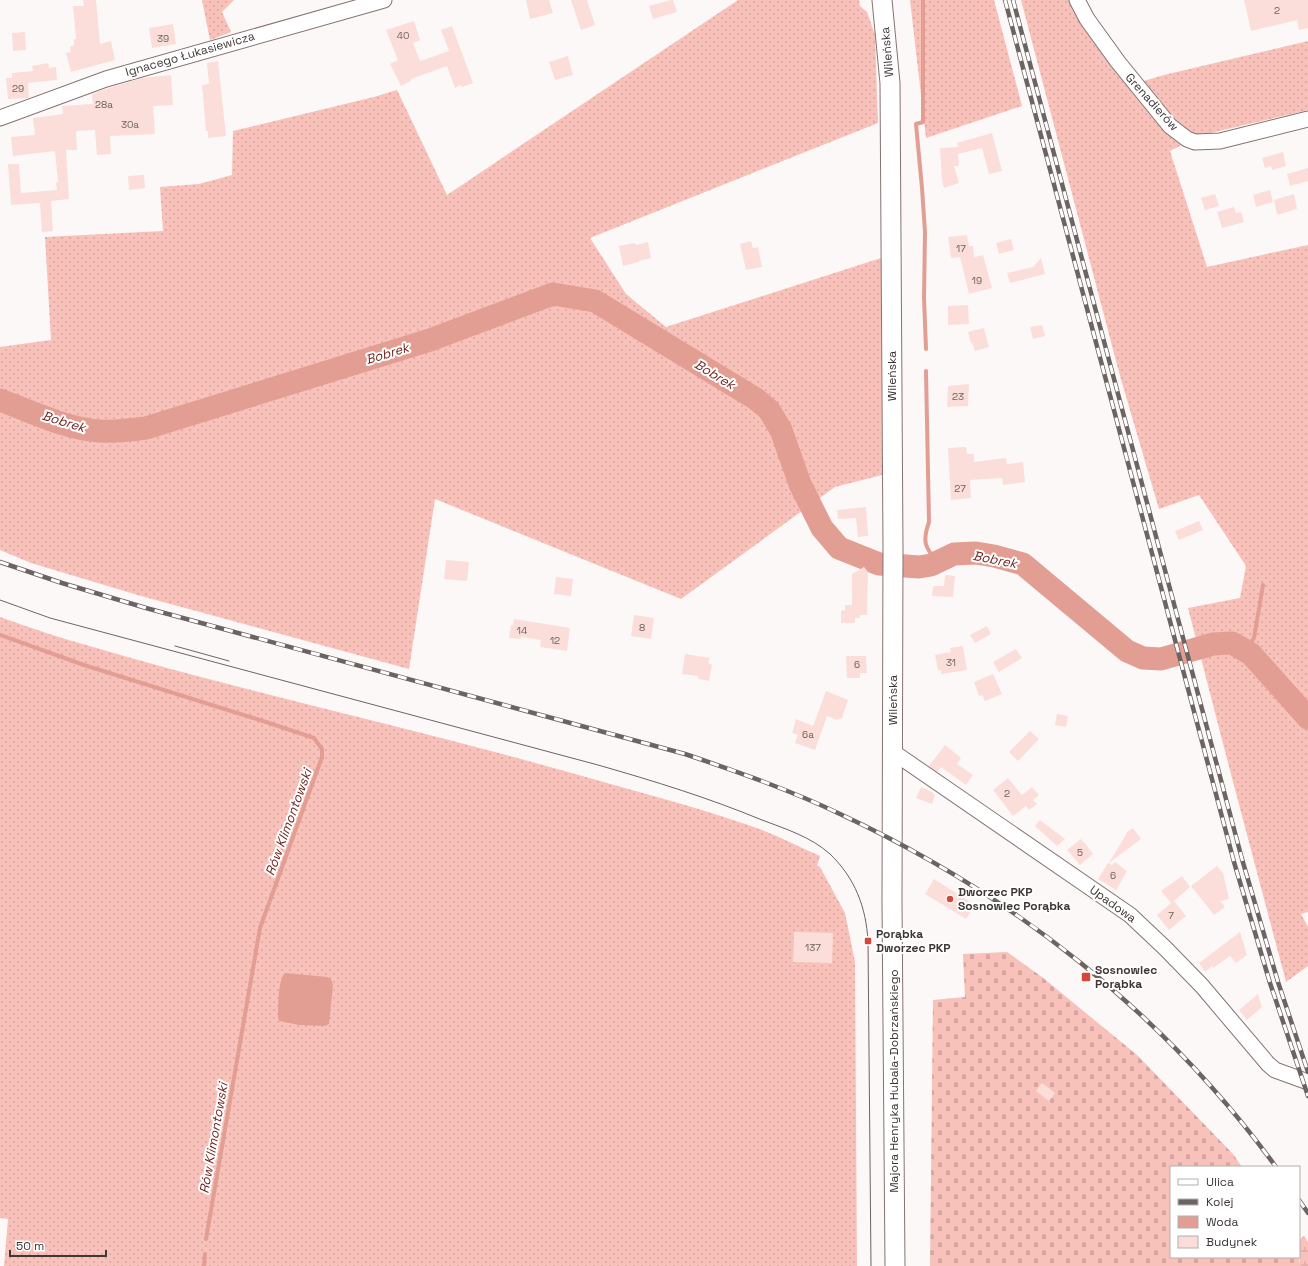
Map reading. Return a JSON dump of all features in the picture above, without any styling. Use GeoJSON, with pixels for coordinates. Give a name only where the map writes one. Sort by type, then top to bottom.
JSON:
{"type":"FeatureCollection","features":[{"type":"Feature","properties":{"kind":"street","name":"Ignacego Łukasiewicza"},"geometry":{"type":"LineString","coordinates":[[0,118],[106,79],[384,0]]}},
{"type":"Feature","properties":{"kind":"street","name":"Wileńska"},"geometry":{"type":"LineString","coordinates":[[882,0],[890,84],[893,752]]}},
{"type":"Feature","properties":{"kind":"street","name":"Grenadierów"},"geometry":{"type":"LineString","coordinates":[[1077,0],[1087,18],[1118,62],[1170,126],[1187,139],[1195,142],[1220,141],[1308,119]]}},
{"type":"Feature","properties":{"kind":"street","name":"Upadowa"},"geometry":{"type":"LineString","coordinates":[[893,752],[1130,915],[1166,948],[1202,986],[1268,1064],[1275,1070],[1308,1082]]}},
{"type":"Feature","properties":{"kind":"street","name":"Majora Henryka Hubala-Dobrzańskiego"},"geometry":{"type":"LineString","coordinates":[[893,752],[892,903],[895,1266]]}},
{"type":"Feature","properties":{"kind":"green space"},"geometry":{"type":"Polygon","coordinates":[[[202,0],[234,0],[222,12],[231,32],[210,40],[202,0]]]}},
{"type":"Feature","properties":{"kind":"green space"},"geometry":{"type":"Polygon","coordinates":[[[738,0],[859,0],[860,6],[867,12],[875,35],[878,123],[590,238],[626,294],[666,327],[881,258],[882,475],[835,487],[681,599],[435,499],[409,669],[141,596],[31,563],[0,550],[0,347],[51,340],[45,237],[163,231],[160,187],[199,184],[232,175],[233,131],[374,97],[397,90],[447,195],[738,0]]]}},
{"type":"Feature","properties":{"kind":"green space"},"geometry":{"type":"Polygon","coordinates":[[[910,0],[994,0],[1022,106],[926,138],[910,0]]]}},
{"type":"Feature","properties":{"kind":"green space"},"geometry":{"type":"Polygon","coordinates":[[[1021,0],[1072,0],[1130,85],[1164,75],[1308,41],[1308,110],[1202,135],[1170,151],[1207,267],[1308,245],[1308,912],[1301,914],[1308,927],[1308,966],[1286,982],[1188,608],[1240,598],[1246,566],[1199,495],[1159,509],[1120,376],[1021,0]]]}},
{"type":"Feature","properties":{"kind":"green space"},"geometry":{"type":"Polygon","coordinates":[[[0,617],[64,639],[146,662],[448,740],[679,803],[755,827],[820,856],[817,866],[820,867],[845,913],[855,962],[857,1266],[4,1266],[8,1219],[0,1218],[0,617]]]}},
{"type":"Feature","properties":{"kind":"green space"},"geometry":{"type":"Polygon","coordinates":[[[1007,952],[1042,977],[1137,1055],[1233,1154],[1241,1166],[1170,1166],[1170,1258],[1299,1258],[1300,1266],[930,1266],[933,1000],[965,997],[963,954],[1007,952]]]}},
{"type":"Feature","properties":{"kind":"green space"},"geometry":{"type":"Polygon","coordinates":[[[1304,1236],[1308,1242],[1308,1266],[1300,1266],[1300,1239],[1304,1236]]]}},
{"type":"Feature","properties":{"kind":"water"},"geometry":{"type":"Polygon","coordinates":[[[285,973],[327,977],[331,979],[333,985],[329,1024],[325,1026],[299,1025],[279,1021],[279,994],[281,981],[285,973]]]}},
{"type":"Feature","properties":{"kind":"building"},"geometry":{"type":"Polygon","coordinates":[[[83,0],[96,0],[100,44],[111,41],[115,60],[71,72],[66,53],[71,52],[70,47],[74,45],[74,39],[76,39],[73,6],[84,6],[83,0]]]}},
{"type":"Feature","properties":{"kind":"building"},"geometry":{"type":"Polygon","coordinates":[[[526,0],[549,0],[553,13],[530,19],[526,0]]]}},
{"type":"Feature","properties":{"kind":"building"},"geometry":{"type":"Polygon","coordinates":[[[571,0],[587,0],[595,25],[581,30],[571,0]]]}},
{"type":"Feature","properties":{"kind":"building"},"geometry":{"type":"Polygon","coordinates":[[[673,0],[677,12],[653,19],[649,6],[673,0]]]}},
{"type":"Feature","properties":{"kind":"building"},"geometry":{"type":"Polygon","coordinates":[[[1244,0],[1308,0],[1308,28],[1299,30],[1297,20],[1251,31],[1244,0]]]}},
{"type":"Feature","properties":{"kind":"building"},"geometry":{"type":"Polygon","coordinates":[[[414,21],[420,40],[413,43],[420,61],[449,51],[441,30],[452,26],[473,83],[462,87],[460,85],[455,88],[447,66],[411,79],[411,81],[401,86],[390,64],[398,60],[386,30],[414,21]]]}},
{"type":"Feature","properties":{"kind":"building"},"geometry":{"type":"Polygon","coordinates":[[[173,24],[176,44],[152,48],[149,28],[173,24]]]}},
{"type":"Feature","properties":{"kind":"building"},"geometry":{"type":"Polygon","coordinates":[[[25,32],[26,50],[13,51],[12,33],[25,32]]]}},
{"type":"Feature","properties":{"kind":"building"},"geometry":{"type":"Polygon","coordinates":[[[568,56],[573,75],[555,80],[549,62],[568,56]]]}},
{"type":"Feature","properties":{"kind":"building"},"geometry":{"type":"Polygon","coordinates":[[[218,61],[226,136],[208,138],[202,85],[209,84],[207,63],[218,61]]]}},
{"type":"Feature","properties":{"kind":"building"},"geometry":{"type":"Polygon","coordinates":[[[48,63],[49,68],[56,67],[57,80],[28,83],[29,98],[8,99],[6,78],[12,78],[12,73],[33,71],[32,66],[48,63]]]}},
{"type":"Feature","properties":{"kind":"building"},"geometry":{"type":"Polygon","coordinates":[[[171,75],[173,105],[153,106],[155,134],[110,136],[111,154],[97,155],[95,130],[76,131],[77,150],[66,150],[69,199],[51,201],[53,231],[42,232],[40,203],[11,205],[8,164],[19,164],[21,193],[57,190],[56,182],[58,182],[55,151],[13,156],[11,137],[35,135],[33,118],[63,114],[62,106],[93,104],[92,94],[109,88],[142,78],[171,75]]]}},
{"type":"Feature","properties":{"kind":"building"},"geometry":{"type":"Polygon","coordinates":[[[992,133],[1002,171],[989,174],[982,148],[958,154],[959,166],[954,166],[959,183],[944,188],[942,181],[940,148],[958,147],[957,143],[992,133]]]}},
{"type":"Feature","properties":{"kind":"building"},"geometry":{"type":"Polygon","coordinates":[[[1283,152],[1286,166],[1272,170],[1271,166],[1265,168],[1262,158],[1283,152]]]}},
{"type":"Feature","properties":{"kind":"building"},"geometry":{"type":"Polygon","coordinates":[[[1308,168],[1308,181],[1290,186],[1287,174],[1308,168]]]}},
{"type":"Feature","properties":{"kind":"building"},"geometry":{"type":"Polygon","coordinates":[[[144,175],[145,188],[129,190],[128,176],[144,175]]]}},
{"type":"Feature","properties":{"kind":"building"},"geometry":{"type":"Polygon","coordinates":[[[1270,190],[1273,202],[1256,207],[1253,195],[1270,190]]]}},
{"type":"Feature","properties":{"kind":"building"},"geometry":{"type":"Polygon","coordinates":[[[1215,194],[1219,206],[1205,210],[1201,198],[1215,194]]]}},
{"type":"Feature","properties":{"kind":"building"},"geometry":{"type":"Polygon","coordinates":[[[1294,194],[1297,209],[1277,215],[1274,200],[1294,194]]]}},
{"type":"Feature","properties":{"kind":"building"},"geometry":{"type":"Polygon","coordinates":[[[1234,207],[1236,213],[1241,212],[1244,222],[1222,228],[1217,212],[1234,207]]]}},
{"type":"Feature","properties":{"kind":"building"},"geometry":{"type":"Polygon","coordinates":[[[967,235],[969,246],[973,246],[974,257],[983,255],[992,288],[969,294],[960,257],[951,258],[948,237],[967,235]]]}},
{"type":"Feature","properties":{"kind":"building"},"geometry":{"type":"Polygon","coordinates":[[[1011,239],[1014,250],[999,254],[996,243],[1011,239]]]}},
{"type":"Feature","properties":{"kind":"building"},"geometry":{"type":"Polygon","coordinates":[[[751,241],[753,248],[758,247],[762,267],[746,270],[740,244],[751,241]]]}},
{"type":"Feature","properties":{"kind":"building"},"geometry":{"type":"Polygon","coordinates":[[[648,242],[651,258],[623,266],[619,246],[635,243],[636,245],[648,242]]]}},
{"type":"Feature","properties":{"kind":"building"},"geometry":{"type":"Polygon","coordinates":[[[1041,258],[1045,274],[1010,283],[1007,273],[1033,267],[1041,258]]]}},
{"type":"Feature","properties":{"kind":"building"},"geometry":{"type":"Polygon","coordinates":[[[968,305],[969,324],[948,325],[948,306],[968,305]]]}},
{"type":"Feature","properties":{"kind":"building"},"geometry":{"type":"Polygon","coordinates":[[[1042,325],[1045,336],[1033,339],[1030,327],[1042,325]]]}},
{"type":"Feature","properties":{"kind":"building"},"geometry":{"type":"Polygon","coordinates":[[[984,328],[989,347],[975,351],[968,332],[984,328]]]}},
{"type":"Feature","properties":{"kind":"building"},"geometry":{"type":"Polygon","coordinates":[[[969,384],[968,406],[947,407],[948,386],[969,384]]]}},
{"type":"Feature","properties":{"kind":"building"},"geometry":{"type":"Polygon","coordinates":[[[966,447],[967,454],[974,454],[974,462],[1006,458],[1007,464],[1023,462],[1025,482],[1003,485],[1002,478],[970,480],[971,498],[951,500],[948,448],[966,447]]]}},
{"type":"Feature","properties":{"kind":"building"},"geometry":{"type":"Polygon","coordinates":[[[866,507],[868,536],[858,537],[856,518],[838,519],[837,510],[866,507]]]}},
{"type":"Feature","properties":{"kind":"building"},"geometry":{"type":"Polygon","coordinates":[[[1199,521],[1203,530],[1179,540],[1175,531],[1199,521]]]}},
{"type":"Feature","properties":{"kind":"building"},"geometry":{"type":"Polygon","coordinates":[[[446,560],[469,562],[467,581],[444,579],[446,560]]]}},
{"type":"Feature","properties":{"kind":"building"},"geometry":{"type":"Polygon","coordinates":[[[864,567],[868,572],[867,615],[860,615],[860,618],[855,618],[855,623],[841,623],[841,611],[845,610],[845,605],[852,605],[852,574],[864,567]]]}},
{"type":"Feature","properties":{"kind":"building"},"geometry":{"type":"Polygon","coordinates":[[[945,575],[955,576],[953,597],[932,596],[933,586],[944,586],[945,575]]]}},
{"type":"Feature","properties":{"kind":"building"},"geometry":{"type":"Polygon","coordinates":[[[556,577],[573,579],[571,596],[554,594],[556,577]]]}},
{"type":"Feature","properties":{"kind":"building"},"geometry":{"type":"Polygon","coordinates":[[[634,615],[654,618],[651,639],[631,636],[634,615]]]}},
{"type":"Feature","properties":{"kind":"building"},"geometry":{"type":"Polygon","coordinates":[[[514,619],[570,628],[567,651],[540,647],[541,640],[521,637],[521,639],[509,638],[511,625],[513,625],[514,619]]]}},
{"type":"Feature","properties":{"kind":"building"},"geometry":{"type":"Polygon","coordinates":[[[987,626],[991,634],[975,643],[970,635],[987,626]]]}},
{"type":"Feature","properties":{"kind":"building"},"geometry":{"type":"Polygon","coordinates":[[[963,646],[967,670],[941,674],[941,670],[938,671],[935,655],[951,652],[950,648],[963,646]]]}},
{"type":"Feature","properties":{"kind":"building"},"geometry":{"type":"Polygon","coordinates":[[[1016,649],[1022,658],[999,672],[993,662],[1016,649]]]}},
{"type":"Feature","properties":{"kind":"building"},"geometry":{"type":"Polygon","coordinates":[[[685,654],[710,658],[708,663],[712,665],[709,681],[699,679],[697,676],[682,674],[685,654]]]}},
{"type":"Feature","properties":{"kind":"building"},"geometry":{"type":"Polygon","coordinates":[[[846,656],[866,656],[867,673],[860,673],[860,678],[847,678],[846,656]]]}},
{"type":"Feature","properties":{"kind":"building"},"geometry":{"type":"Polygon","coordinates":[[[993,674],[1002,694],[985,701],[982,695],[979,696],[974,682],[993,674]]]}},
{"type":"Feature","properties":{"kind":"building"},"geometry":{"type":"Polygon","coordinates":[[[826,691],[848,700],[842,718],[837,720],[827,716],[815,750],[795,743],[798,735],[792,733],[796,719],[813,726],[826,691]]]}},
{"type":"Feature","properties":{"kind":"building"},"geometry":{"type":"Polygon","coordinates":[[[1057,714],[1068,716],[1066,727],[1055,725],[1057,714]]]}},
{"type":"Feature","properties":{"kind":"building"},"geometry":{"type":"Polygon","coordinates":[[[1030,731],[1039,739],[1018,761],[1009,752],[1030,731]]]}},
{"type":"Feature","properties":{"kind":"building"},"geometry":{"type":"Polygon","coordinates":[[[945,745],[961,758],[957,764],[973,775],[966,785],[941,767],[937,772],[929,766],[945,745]]]}},
{"type":"Feature","properties":{"kind":"building"},"geometry":{"type":"Polygon","coordinates":[[[1008,778],[1022,795],[1032,787],[1039,795],[1033,800],[1037,804],[1029,810],[1026,806],[1013,816],[993,790],[1008,778]]]}},
{"type":"Feature","properties":{"kind":"building"},"geometry":{"type":"Polygon","coordinates":[[[921,787],[935,795],[932,804],[916,798],[921,787]]]}},
{"type":"Feature","properties":{"kind":"building"},"geometry":{"type":"Polygon","coordinates":[[[1040,820],[1065,839],[1057,846],[1035,826],[1040,820]]]}},
{"type":"Feature","properties":{"kind":"building"},"geometry":{"type":"Polygon","coordinates":[[[1133,828],[1141,839],[1109,863],[1128,831],[1133,828]]]}},
{"type":"Feature","properties":{"kind":"building"},"geometry":{"type":"Polygon","coordinates":[[[1081,839],[1093,854],[1080,865],[1067,850],[1081,839]]]}},
{"type":"Feature","properties":{"kind":"building"},"geometry":{"type":"Polygon","coordinates":[[[1115,862],[1127,871],[1116,890],[1098,879],[1108,863],[1112,865],[1115,862]]]}},
{"type":"Feature","properties":{"kind":"building"},"geometry":{"type":"Polygon","coordinates":[[[1217,866],[1223,873],[1229,899],[1220,901],[1225,907],[1214,915],[1191,886],[1217,866]]]}},
{"type":"Feature","properties":{"kind":"building"},"geometry":{"type":"Polygon","coordinates":[[[1182,876],[1190,887],[1174,901],[1186,916],[1169,930],[1157,915],[1171,903],[1161,891],[1182,876]]]}},
{"type":"Feature","properties":{"kind":"building","name":"Dworzec PKP Sosnowiec Porąbka"},"geometry":{"type":"Polygon","coordinates":[[[934,879],[975,905],[966,919],[925,894],[934,879]]]}},
{"type":"Feature","properties":{"kind":"building"},"geometry":{"type":"Polygon","coordinates":[[[794,932],[833,933],[832,963],[793,962],[794,932]]]}},
{"type":"Feature","properties":{"kind":"building"},"geometry":{"type":"Polygon","coordinates":[[[1240,932],[1247,955],[1236,963],[1230,956],[1213,968],[1212,966],[1205,972],[1199,963],[1240,932]]]}},
{"type":"Feature","properties":{"kind":"building"},"geometry":{"type":"Polygon","coordinates":[[[1258,994],[1262,1007],[1247,1020],[1239,1010],[1258,994]]]}},
{"type":"Feature","properties":{"kind":"building"},"geometry":{"type":"Polygon","coordinates":[[[1042,1083],[1055,1093],[1049,1101],[1036,1091],[1042,1083]]]}},
{"type":"Feature","properties":{"kind":"waterway"},"geometry":{"type":"LineString","coordinates":[[923,0],[923,122],[916,124],[925,232],[924,298],[926,349]]}},
{"type":"Feature","properties":{"kind":"waterway","name":"Bobrek"},"geometry":{"type":"LineString","coordinates":[[0,400],[63,424],[88,430],[112,431],[146,428],[430,340],[553,294],[595,301],[756,399],[769,410],[781,430],[800,484],[822,528],[839,548],[879,564],[919,567],[931,565],[954,554],[976,553],[1023,564],[1127,651],[1143,658],[1161,659],[1213,644],[1232,643],[1251,654],[1308,718]]}},
{"type":"Feature","properties":{"kind":"waterway"},"geometry":{"type":"LineString","coordinates":[[926,371],[929,522],[925,539],[927,548],[937,562]]}},
{"type":"Feature","properties":{"kind":"waterway"},"geometry":{"type":"LineString","coordinates":[[1245,651],[1254,638],[1263,585]]}},
{"type":"Feature","properties":{"kind":"waterway","name":"Rów Klimontowski"},"geometry":{"type":"LineString","coordinates":[[0,635],[84,665],[314,738],[322,749],[322,757],[260,928],[206,1239]]}},
{"type":"Feature","properties":{"kind":"waterway","name":"Rów Klimontowski"},"geometry":{"type":"LineString","coordinates":[[204,1266],[205,1254]]}},
{"type":"Feature","properties":{"kind":"tram line"},"geometry":{"type":"LineString","coordinates":[[0,600],[50,618],[640,777],[702,797],[742,812],[798,834],[823,848],[839,863],[852,883],[862,905],[867,928],[871,1266]]}},
{"type":"Feature","properties":{"kind":"tram line"},"geometry":{"type":"LineString","coordinates":[[175,646],[229,661]]}},
{"type":"Feature","properties":{"kind":"railway"},"geometry":{"type":"LineString","coordinates":[[1005,0],[1234,862],[1270,983],[1308,1096]]}},
{"type":"Feature","properties":{"kind":"railway"},"geometry":{"type":"LineString","coordinates":[[1013,0],[1242,859],[1278,982],[1308,1072]]}},
{"type":"Feature","properties":{"kind":"railway"},"geometry":{"type":"LineString","coordinates":[[0,562],[62,583],[146,608],[685,754],[783,789],[821,805],[904,846],[965,881],[1024,920],[1080,963],[1134,1009],[1185,1058],[1232,1111],[1275,1166]]}},
{"type":"Feature","properties":{"kind":"railway"},"geometry":{"type":"LineString","coordinates":[[1300,1201],[1308,1213]]}},
{"type":"Feature","properties":{"kind":"place","name":"Dworzec PKP Sosnowiec Porąbka"},"geometry":{"type":"Point","coordinates":[950,899]}},
{"type":"Feature","properties":{"kind":"place","name":"Porąbka Dworzec PKP"},"geometry":{"type":"Point","coordinates":[868,941]}},
{"type":"Feature","properties":{"kind":"place","name":"Sosnowiec Porąbka"},"geometry":{"type":"Point","coordinates":[1086,977]}}]}
